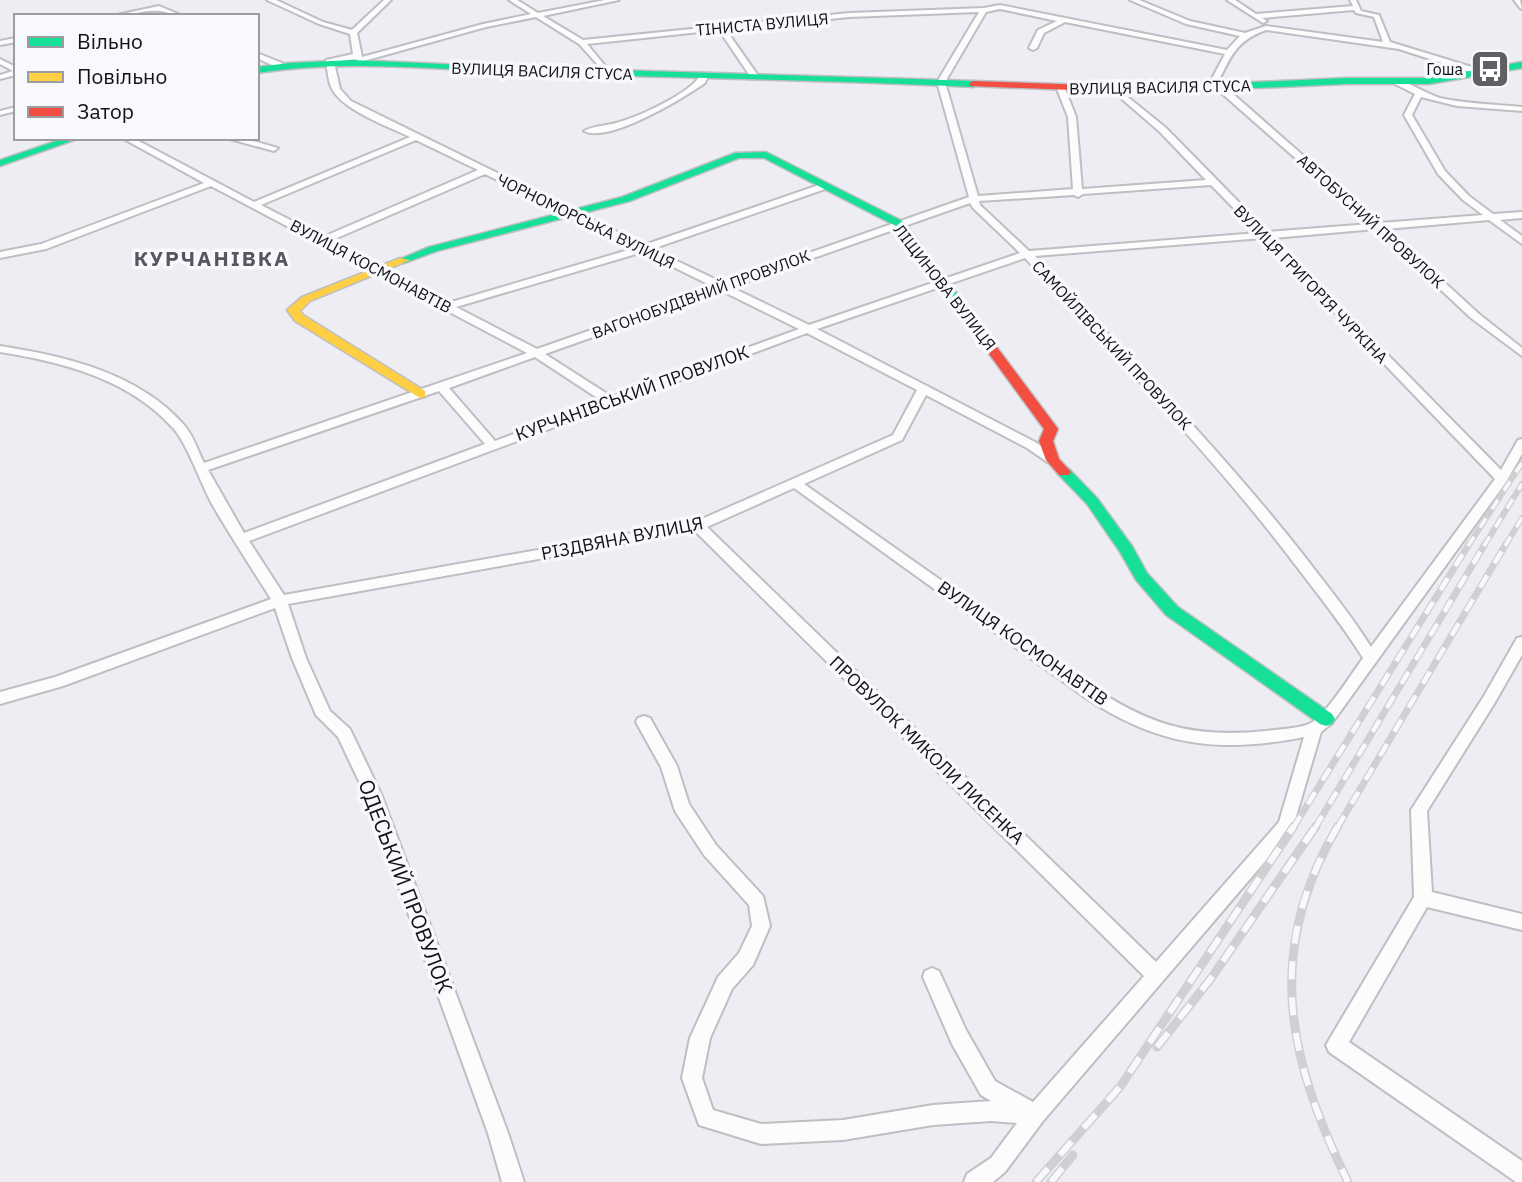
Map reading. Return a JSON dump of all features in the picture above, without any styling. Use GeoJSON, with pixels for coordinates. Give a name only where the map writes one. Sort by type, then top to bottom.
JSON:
{"type":"FeatureCollection","features":[{"type":"Feature","properties":{"kind":"main road","name":"ВУЛИЦЯ ВАСИЛЯ СТУСА"},"geometry":{"type":"LineString","coordinates":[[259,70],[279,65],[359,58],[459,69],[941,82],[1118,91],[1452,79],[1522,65]]}},
{"type":"Feature","properties":{"kind":"main road"},"geometry":{"type":"LineString","coordinates":[[0,163],[54,141]]}},
{"type":"Feature","properties":{"kind":"main road","name":"ЛІЩИНОВА ВУЛИЦЯ"},"geometry":{"type":"LineString","coordinates":[[420,394],[299,318],[293,310],[306,299],[377,269],[443,246],[626,199],[738,155],[755,153],[900,224],[946,282],[1051,429],[1046,441],[1053,460]]}},
{"type":"Feature","properties":{"kind":"main road"},"geometry":{"type":"LineString","coordinates":[[1053,460],[1092,501],[1128,550],[1141,576],[1172,611],[1258,674],[1320,724]]}},
{"type":"Feature","properties":{"kind":"street"},"geometry":{"type":"LineString","coordinates":[[270,0],[353,33]]}},
{"type":"Feature","properties":{"kind":"street"},"geometry":{"type":"LineString","coordinates":[[353,33],[365,18],[388,0]]}},
{"type":"Feature","properties":{"kind":"street"},"geometry":{"type":"LineString","coordinates":[[512,0],[582,42],[607,73]]}},
{"type":"Feature","properties":{"kind":"street"},"geometry":{"type":"LineString","coordinates":[[353,33],[359,58],[485,25],[616,0]]}},
{"type":"Feature","properties":{"kind":"street"},"geometry":{"type":"LineString","coordinates":[[1133,0],[1188,23],[1245,35]]}},
{"type":"Feature","properties":{"kind":"street"},"geometry":{"type":"LineString","coordinates":[[1230,0],[1264,22],[1266,28]]}},
{"type":"Feature","properties":{"kind":"street"},"geometry":{"type":"LineString","coordinates":[[1517,0],[1522,7]]}},
{"type":"Feature","properties":{"kind":"street"},"geometry":{"type":"LineString","coordinates":[[1255,16],[1355,4],[1358,12],[1377,16],[1387,43],[1485,74]]}},
{"type":"Feature","properties":{"kind":"street"},"geometry":{"type":"LineString","coordinates":[[941,82],[984,6]]}},
{"type":"Feature","properties":{"kind":"street","name":"ТІНИСТА ВУЛИЦЯ"},"geometry":{"type":"LineString","coordinates":[[582,42],[902,11],[984,6],[1066,19],[1228,53]]}},
{"type":"Feature","properties":{"kind":"street"},"geometry":{"type":"LineString","coordinates":[[124,14],[149,8],[166,9],[176,14]]}},
{"type":"Feature","properties":{"kind":"street"},"geometry":{"type":"LineString","coordinates":[[1033,48],[1041,32],[1066,19]]}},
{"type":"Feature","properties":{"kind":"street"},"geometry":{"type":"LineString","coordinates":[[721,28],[755,77]]}},
{"type":"Feature","properties":{"kind":"street"},"geometry":{"type":"LineString","coordinates":[[1216,88],[1228,53],[1245,35],[1266,28],[1400,47]]}},
{"type":"Feature","properties":{"kind":"street"},"geometry":{"type":"LineString","coordinates":[[259,56],[279,65]]}},
{"type":"Feature","properties":{"kind":"street","name":"ЧОРНОМОРСЬКА ВУЛИЦЯ"},"geometry":{"type":"LineString","coordinates":[[330,60],[331,81],[338,95],[484,171],[808,329],[922,391],[1031,445],[1053,460]]}},
{"type":"Feature","properties":{"kind":"street"},"geometry":{"type":"LineString","coordinates":[[588,131],[614,128],[649,115],[675,101],[702,81],[704,76]]}},
{"type":"Feature","properties":{"kind":"street","name":"САМОЙЛІВСЬКИЙ ПРОВУЛОК"},"geometry":{"type":"LineString","coordinates":[[941,82],[976,206],[1027,254],[1189,428],[1265,515],[1351,627],[1371,659]]}},
{"type":"Feature","properties":{"kind":"street"},"geometry":{"type":"LineString","coordinates":[[1398,82],[1418,95],[1456,103],[1522,109]]}},
{"type":"Feature","properties":{"kind":"street","name":"АВТОБУСНИЙ ПРОВУЛОК"},"geometry":{"type":"LineString","coordinates":[[1216,88],[1333,185],[1376,227],[1522,353]]}},
{"type":"Feature","properties":{"kind":"street"},"geometry":{"type":"LineString","coordinates":[[1061,89],[1072,117],[1078,194]]}},
{"type":"Feature","properties":{"kind":"street","name":"ВУЛИЦЯ ГРИГОРІЯ ЧУРКІНА"},"geometry":{"type":"LineString","coordinates":[[1118,91],[1163,130],[1502,479]]}},
{"type":"Feature","properties":{"kind":"street"},"geometry":{"type":"LineString","coordinates":[[1418,95],[1408,115],[1441,172],[1466,198],[1522,241]]}},
{"type":"Feature","properties":{"kind":"street"},"geometry":{"type":"LineString","coordinates":[[254,205],[416,137]]}},
{"type":"Feature","properties":{"kind":"street","name":"ВУЛИЦЯ КОСМОНАВТІВ"},"geometry":{"type":"LineString","coordinates":[[129,140],[536,353],[611,402]]}},
{"type":"Feature","properties":{"kind":"street"},"geometry":{"type":"LineString","coordinates":[[239,140],[274,148]]}},
{"type":"Feature","properties":{"kind":"street"},"geometry":{"type":"LineString","coordinates":[[323,240],[484,171]]}},
{"type":"Feature","properties":{"kind":"street","name":"ВАГОНОБУДІВНИЙ ПРОВУЛОК"},"geometry":{"type":"LineString","coordinates":[[202,468],[442,387],[972,199],[1078,194],[1213,182]]}},
{"type":"Feature","properties":{"kind":"street"},"geometry":{"type":"LineString","coordinates":[[0,256],[43,247],[212,183]]}},
{"type":"Feature","properties":{"kind":"street"},"geometry":{"type":"LineString","coordinates":[[448,306],[641,248],[825,186]]}},
{"type":"Feature","properties":{"kind":"street","name":"КУРЧАНІВСЬКИЙ ПРОВУЛОК"},"geometry":{"type":"LineString","coordinates":[[240,538],[808,329],[1027,254],[1522,215]]}},
{"type":"Feature","properties":{"kind":"street"},"geometry":{"type":"LineString","coordinates":[[0,349],[46,356],[75,365],[114,379],[146,397],[180,428],[240,538],[280,601]]}},
{"type":"Feature","properties":{"kind":"street"},"geometry":{"type":"LineString","coordinates":[[442,387],[491,444]]}},
{"type":"Feature","properties":{"kind":"street","name":"РІЗДВЯНА ВУЛИЦЯ"},"geometry":{"type":"LineString","coordinates":[[0,698],[58,682],[280,601],[698,526],[898,437],[922,391]]}},
{"type":"Feature","properties":{"kind":"street"},"geometry":{"type":"LineString","coordinates":[[975,1182],[999,1166],[1036,1114],[1286,825],[1320,724],[1371,659],[1502,479],[1522,443]]}},
{"type":"Feature","properties":{"kind":"street","name":"ВУЛИЦЯ КОСМОНАВТІВ"},"geometry":{"type":"LineString","coordinates":[[796,484],[1099,699],[1156,728],[1205,738],[1245,739],[1280,737],[1320,724]]}},
{"type":"Feature","properties":{"kind":"street","name":"ПРОВУЛОК МИКОЛИ ЛИСЕНКА"},"geometry":{"type":"LineString","coordinates":[[698,526],[1156,975]]}},
{"type":"Feature","properties":{"kind":"street","name":"ОДЕСЬКИЙ ПРОВУЛОК"},"geometry":{"type":"LineString","coordinates":[[280,601],[299,658],[324,716],[344,733],[373,794],[484,1094],[513,1182]]}},
{"type":"Feature","properties":{"kind":"street"},"geometry":{"type":"LineString","coordinates":[[1522,642],[1516,665],[1419,810],[1423,898],[1336,1045],[1522,1174]]}},
{"type":"Feature","properties":{"kind":"street"},"geometry":{"type":"LineString","coordinates":[[644,722],[669,766],[681,806],[710,850],[757,902],[761,926],[746,959],[725,983],[700,1038],[692,1078],[706,1118],[761,1134],[843,1130],[991,1111],[1036,1114]]}},
{"type":"Feature","properties":{"kind":"street"},"geometry":{"type":"LineString","coordinates":[[1423,898],[1522,922]]}},
{"type":"Feature","properties":{"kind":"street"},"geometry":{"type":"LineString","coordinates":[[932,976],[959,1037],[988,1088],[1036,1114]]}},
{"type":"Feature","properties":{"kind":"railway"},"geometry":{"type":"LineString","coordinates":[[1468,546],[1522,463]]}},
{"type":"Feature","properties":{"kind":"railway"},"geometry":{"type":"LineString","coordinates":[[1484,546],[1522,484]]}},
{"type":"Feature","properties":{"kind":"railway"},"geometry":{"type":"LineString","coordinates":[[1505,546],[1522,518]]}},
{"type":"Feature","properties":{"kind":"railway"},"geometry":{"type":"LineString","coordinates":[[1293,828],[1469,544]]}},
{"type":"Feature","properties":{"kind":"railway"},"geometry":{"type":"LineString","coordinates":[[1315,828],[1485,544]]}},
{"type":"Feature","properties":{"kind":"railway"},"geometry":{"type":"LineString","coordinates":[[1337,828],[1506,544]]}},
{"type":"Feature","properties":{"kind":"railway"},"geometry":{"type":"LineString","coordinates":[[1036,1182],[1120,1087],[1294,826]]}},
{"type":"Feature","properties":{"kind":"railway"},"geometry":{"type":"LineString","coordinates":[[1157,1047],[1212,977],[1316,826]]}},
{"type":"Feature","properties":{"kind":"railway"},"geometry":{"type":"LineString","coordinates":[[1337,828],[1315,872],[1300,917],[1293,961],[1292,1004],[1310,1091],[1348,1182]]}},
{"type":"Feature","properties":{"kind":"railway"},"geometry":{"type":"LineString","coordinates":[[1051,1182],[1073,1155]]}},
{"type":"Feature","properties":{"kind":"traffic: fast"},"geometry":{"type":"LineString","coordinates":[[259,70],[289,65],[352,62],[511,70],[973,84]]}},
{"type":"Feature","properties":{"kind":"traffic: fast"},"geometry":{"type":"LineString","coordinates":[[1147,90],[1346,81],[1429,81],[1522,65]]}},
{"type":"Feature","properties":{"kind":"traffic: fast"},"geometry":{"type":"LineString","coordinates":[[0,163],[69,140]]}},
{"type":"Feature","properties":{"kind":"traffic: fast"},"geometry":{"type":"LineString","coordinates":[[404,260],[433,249],[626,199],[738,155],[766,155],[900,224],[974,325]]}},
{"type":"Feature","properties":{"kind":"traffic: fast"},"geometry":{"type":"LineString","coordinates":[[1064,472],[1092,501],[1127,550],[1141,576],[1172,611],[1326,719]]}},
{"type":"Feature","properties":{"kind":"traffic: slow"},"geometry":{"type":"LineString","coordinates":[[404,260],[306,299],[293,310],[299,318],[420,394]]}},
{"type":"Feature","properties":{"kind":"traffic: jam"},"geometry":{"type":"LineString","coordinates":[[973,84],[1147,90]]}},
{"type":"Feature","properties":{"kind":"traffic: jam"},"geometry":{"type":"LineString","coordinates":[[974,325],[1051,429],[1046,441],[1053,460],[1064,472]]}},
{"type":"Feature","properties":{"kind":"place","name":"Гоша"},"geometry":{"type":"Point","coordinates":[1490,69]}},
{"type":"Feature","properties":{"kind":"district","name":"КУРЧАНІВКА"},"geometry":{"type":"Point","coordinates":[212,258]}}]}
